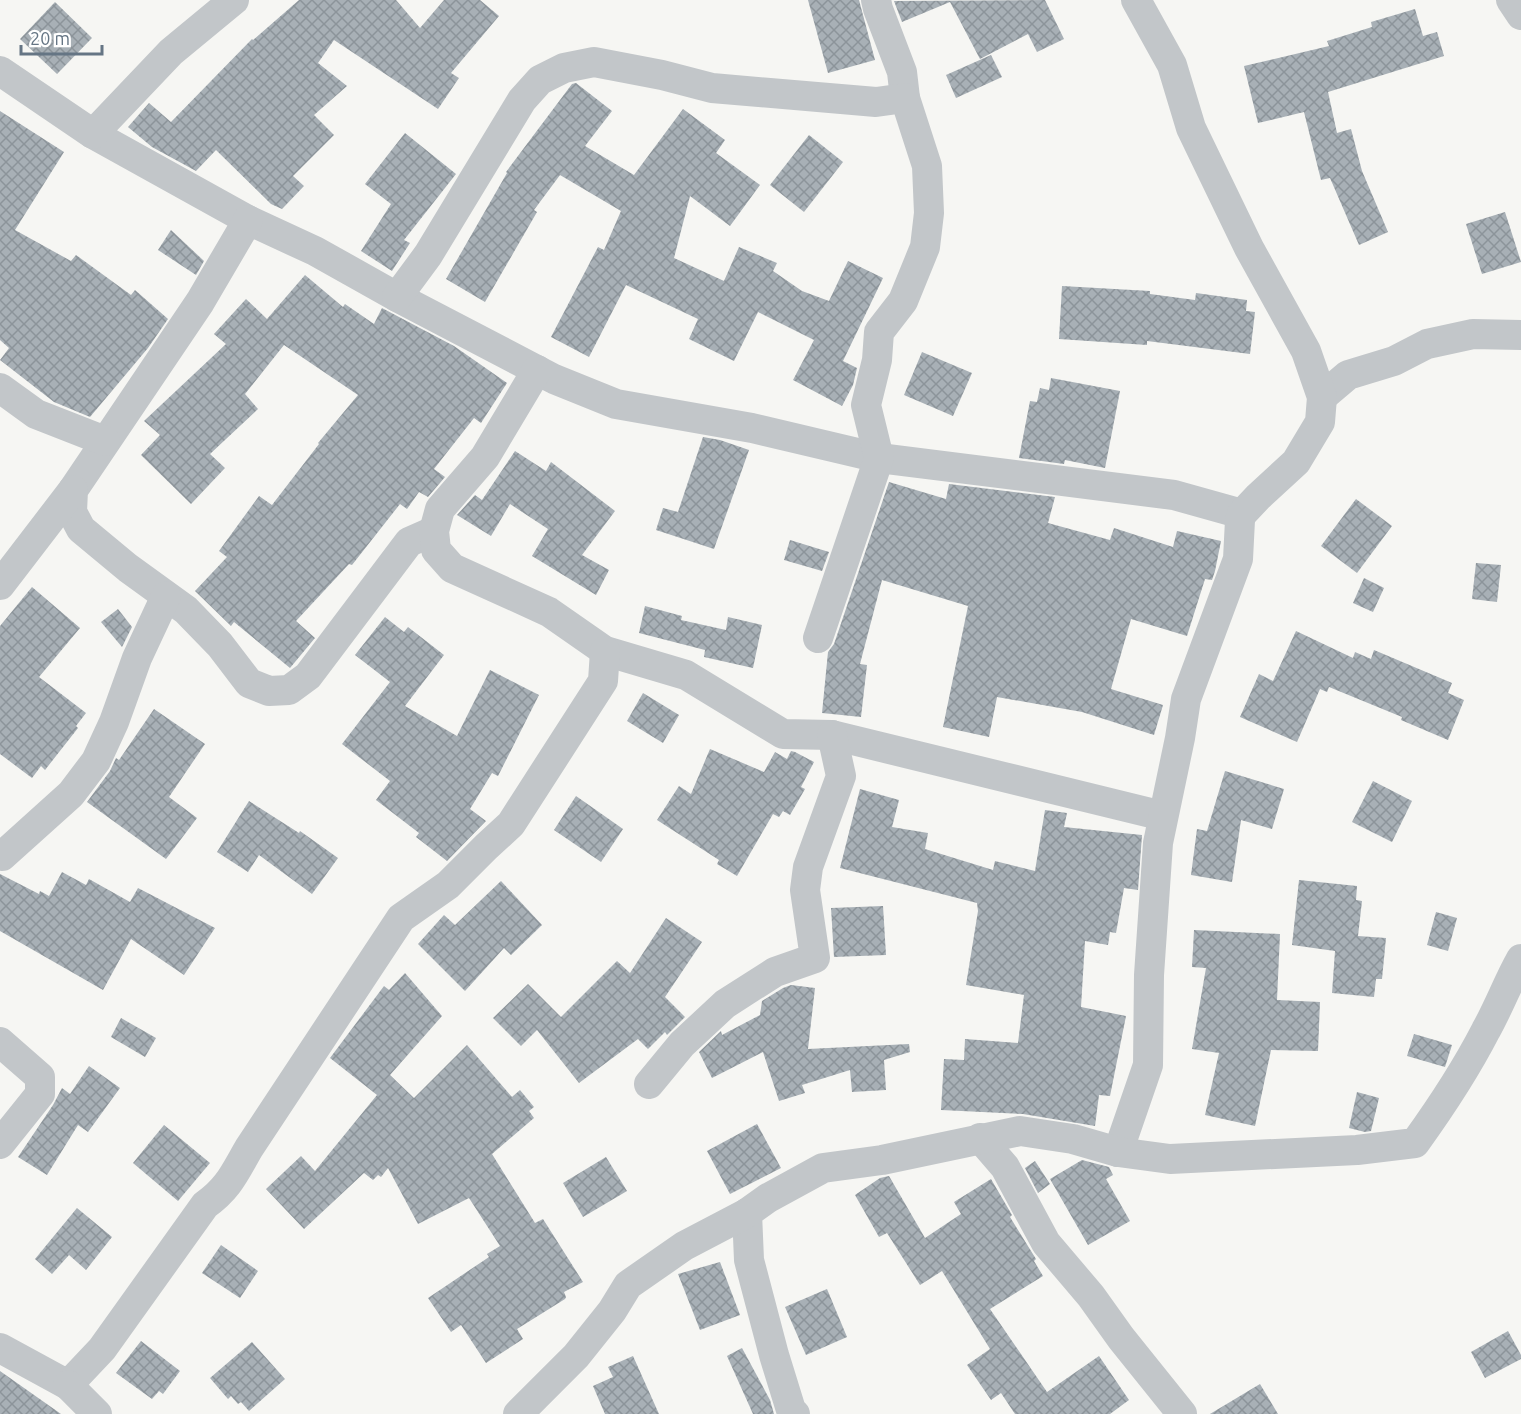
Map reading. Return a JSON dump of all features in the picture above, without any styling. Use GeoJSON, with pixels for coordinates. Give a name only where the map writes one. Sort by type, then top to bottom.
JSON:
{"type":"FeatureCollection","features":[{"type":"Feature","properties":{"kind":"street"},"geometry":{"type":"LineString","coordinates":[[93,134],[171,52],[234,0]]}},
{"type":"Feature","properties":{"kind":"street"},"geometry":{"type":"LineString","coordinates":[[818,638],[879,458],[866,405],[876,360],[879,332],[903,301],[925,248],[929,213],[927,166],[905,98],[902,72],[876,0]]}},
{"type":"Feature","properties":{"kind":"street"},"geometry":{"type":"LineString","coordinates":[[1118,1152],[1148,1065],[1149,975],[1158,843],[1186,699],[1238,559],[1242,514],[1296,462],[1320,422],[1322,397],[1306,351],[1249,248],[1191,128],[1172,65],[1136,0]]}},
{"type":"Feature","properties":{"kind":"street"},"geometry":{"type":"LineString","coordinates":[[1511,0],[1521,15]]}},
{"type":"Feature","properties":{"kind":"street"},"geometry":{"type":"LineString","coordinates":[[397,297],[428,255],[522,100],[540,80],[564,68],[594,62],[662,75],[712,88],[876,102],[905,98]]}},
{"type":"Feature","properties":{"kind":"street"},"geometry":{"type":"LineString","coordinates":[[0,71],[93,134],[248,220],[315,251],[397,297],[554,379],[616,404],[752,428],[879,458],[1174,495],[1242,514]]}},
{"type":"Feature","properties":{"kind":"street"},"geometry":{"type":"LineString","coordinates":[[0,585],[73,489],[200,302],[248,220]]}},
{"type":"Feature","properties":{"kind":"street"},"geometry":{"type":"LineString","coordinates":[[1322,397],[1348,375],[1394,362],[1427,344],[1473,334],[1521,335]]}},
{"type":"Feature","properties":{"kind":"street"},"geometry":{"type":"LineString","coordinates":[[537,370],[485,458],[440,509],[434,531],[436,550],[452,568],[549,612],[605,651],[686,675],[783,734],[832,735],[1163,816]]}},
{"type":"Feature","properties":{"kind":"street"},"geometry":{"type":"LineString","coordinates":[[0,388],[36,414],[105,441]]}},
{"type":"Feature","properties":{"kind":"street"},"geometry":{"type":"LineString","coordinates":[[73,489],[72,512],[81,530],[186,610],[220,645],[249,683],[269,691],[289,690],[308,676],[409,542],[434,531]]}},
{"type":"Feature","properties":{"kind":"street"},"geometry":{"type":"LineString","coordinates":[[2,856],[70,794],[96,761],[114,722],[137,658],[166,596]]}},
{"type":"Feature","properties":{"kind":"street"},"geometry":{"type":"LineString","coordinates":[[68,1385],[102,1349],[205,1205],[227,1186],[249,1148],[401,918],[448,885],[512,824],[603,681],[605,651]]}},
{"type":"Feature","properties":{"kind":"street"},"geometry":{"type":"LineString","coordinates":[[649,1084],[682,1044],[725,1004],[775,972],[815,958],[805,890],[808,867],[841,776],[832,735]]}},
{"type":"Feature","properties":{"kind":"street"},"geometry":{"type":"LineString","coordinates":[[518,1414],[576,1356],[612,1311],[628,1285],[684,1246],[747,1213],[768,1198],[823,1168],[882,1160],[1020,1131],[1073,1139],[1118,1152],[1170,1159],[1324,1152],[1415,1143],[1438,1112],[1487,1029],[1508,981],[1521,959]]}},
{"type":"Feature","properties":{"kind":"street"},"geometry":{"type":"LineString","coordinates":[[0,1042],[40,1077],[40,1094],[0,1144]]}},
{"type":"Feature","properties":{"kind":"street"},"geometry":{"type":"LineString","coordinates":[[980,1138],[1005,1167],[1046,1243],[1091,1296],[1121,1338],[1182,1414]]}},
{"type":"Feature","properties":{"kind":"street"},"geometry":{"type":"LineString","coordinates":[[747,1213],[749,1260],[774,1355],[791,1410],[795,1414]]}},
{"type":"Feature","properties":{"kind":"street"},"geometry":{"type":"LineString","coordinates":[[0,1348],[68,1385],[97,1414]]}},
{"type":"Feature","properties":{"kind":"building"},"geometry":{"type":"Polygon","coordinates":[[[299,0],[396,0],[420,28],[444,0],[480,0],[499,16],[451,73],[459,78],[438,109],[334,40],[318,63],[347,86],[314,115],[334,135],[293,176],[304,186],[282,209],[271,204],[216,150],[196,171],[152,147],[128,127],[149,103],[171,122],[252,39],[299,0]]]}},
{"type":"Feature","properties":{"kind":"building"},"geometry":{"type":"Polygon","coordinates":[[[808,0],[859,0],[875,60],[828,73],[808,0]]]}},
{"type":"Feature","properties":{"kind":"building"},"geometry":{"type":"Polygon","coordinates":[[[1045,0],[1064,39],[1037,52],[1028,34],[980,59],[950,2],[902,22],[894,1],[1045,0]]]}},
{"type":"Feature","properties":{"kind":"building"},"geometry":{"type":"Polygon","coordinates":[[[55,2],[92,38],[57,74],[20,39],[55,2]]]}},
{"type":"Feature","properties":{"kind":"building"},"geometry":{"type":"Polygon","coordinates":[[[1415,9],[1423,36],[1437,32],[1444,56],[1328,92],[1337,133],[1351,129],[1362,171],[1388,232],[1359,245],[1330,178],[1321,180],[1304,112],[1258,123],[1244,66],[1329,46],[1327,41],[1372,27],[1371,22],[1415,9]]]}},
{"type":"Feature","properties":{"kind":"building"},"geometry":{"type":"Polygon","coordinates":[[[991,55],[1002,77],[956,98],[946,75],[991,55]]]}},
{"type":"Feature","properties":{"kind":"building"},"geometry":{"type":"Polygon","coordinates":[[[576,83],[612,111],[585,146],[634,175],[683,109],[725,140],[716,153],[760,185],[730,226],[690,196],[674,258],[724,281],[739,247],[777,263],[773,271],[802,291],[829,301],[848,261],[883,278],[843,361],[857,368],[853,385],[842,406],[793,380],[814,340],[758,312],[734,361],[689,339],[698,319],[626,285],[589,357],[551,337],[598,247],[604,250],[621,211],[560,175],[534,210],[537,212],[485,302],[446,279],[506,172],[572,84],[576,83]]]}},
{"type":"Feature","properties":{"kind":"building"},"geometry":{"type":"Polygon","coordinates":[[[0,111],[64,152],[15,230],[71,261],[76,255],[131,295],[135,290],[168,319],[148,348],[90,417],[54,402],[0,360],[9,348],[0,340],[0,111]]]}},
{"type":"Feature","properties":{"kind":"building"},"geometry":{"type":"Polygon","coordinates":[[[405,133],[456,174],[404,240],[410,243],[392,271],[361,251],[391,204],[365,184],[405,133]]]}},
{"type":"Feature","properties":{"kind":"building"},"geometry":{"type":"Polygon","coordinates":[[[809,135],[843,162],[804,212],[770,185],[809,135]]]}},
{"type":"Feature","properties":{"kind":"building"},"geometry":{"type":"Polygon","coordinates":[[[1505,212],[1521,262],[1482,274],[1466,224],[1505,212]]]}},
{"type":"Feature","properties":{"kind":"building"},"geometry":{"type":"Polygon","coordinates":[[[171,230],[204,261],[196,275],[158,250],[171,230]]]}},
{"type":"Feature","properties":{"kind":"building"},"geometry":{"type":"Polygon","coordinates":[[[305,275],[343,307],[345,304],[374,324],[382,308],[454,346],[507,383],[481,423],[474,418],[434,469],[445,477],[428,497],[419,492],[407,509],[400,504],[352,565],[349,564],[296,621],[315,638],[290,668],[234,622],[231,626],[195,591],[227,557],[219,551],[259,496],[272,505],[318,443],[358,395],[284,345],[245,394],[258,409],[210,454],[225,468],[191,504],[141,455],[160,435],[144,421],[226,344],[214,334],[246,299],[267,319],[305,275]]]}},
{"type":"Feature","properties":{"kind":"building"},"geometry":{"type":"Polygon","coordinates":[[[1062,286],[1150,291],[1150,294],[1195,300],[1196,293],[1247,300],[1246,311],[1255,312],[1250,354],[1147,341],[1147,345],[1059,339],[1062,286]]]}},
{"type":"Feature","properties":{"kind":"building"},"geometry":{"type":"Polygon","coordinates":[[[922,352],[972,373],[953,416],[904,395],[922,352]]]}},
{"type":"Feature","properties":{"kind":"building"},"geometry":{"type":"Polygon","coordinates":[[[1051,378],[1120,391],[1105,468],[1065,460],[1064,464],[1019,458],[1030,401],[1037,402],[1040,388],[1049,390],[1051,378]]]}},
{"type":"Feature","properties":{"kind":"building"},"geometry":{"type":"Polygon","coordinates":[[[703,437],[749,450],[714,549],[656,530],[663,508],[678,512],[703,437]]]}},
{"type":"Feature","properties":{"kind":"building"},"geometry":{"type":"Polygon","coordinates":[[[515,451],[546,471],[551,462],[615,511],[582,555],[609,570],[596,595],[532,556],[548,529],[510,504],[491,536],[457,515],[475,495],[482,500],[515,451]]]}},
{"type":"Feature","properties":{"kind":"building"},"geometry":{"type":"Polygon","coordinates":[[[889,482],[946,499],[949,484],[1055,497],[1048,523],[1110,540],[1114,528],[1173,547],[1177,531],[1221,541],[1212,580],[1205,579],[1187,636],[1131,619],[1111,689],[1163,705],[1154,735],[1082,712],[997,697],[989,737],[943,727],[968,606],[882,580],[860,664],[867,665],[861,717],[822,713],[828,652],[834,644],[889,482]]]}},
{"type":"Feature","properties":{"kind":"building"},"geometry":{"type":"Polygon","coordinates":[[[1356,499],[1392,526],[1357,573],[1321,546],[1356,499]]]}},
{"type":"Feature","properties":{"kind":"building"},"geometry":{"type":"Polygon","coordinates":[[[790,540],[829,552],[822,571],[784,560],[790,540]]]}},
{"type":"Feature","properties":{"kind":"building"},"geometry":{"type":"Polygon","coordinates":[[[1476,563],[1501,565],[1497,602],[1472,599],[1476,563]]]}},
{"type":"Feature","properties":{"kind":"building"},"geometry":{"type":"Polygon","coordinates":[[[1364,578],[1384,588],[1373,612],[1353,603],[1364,578]]]}},
{"type":"Feature","properties":{"kind":"building"},"geometry":{"type":"Polygon","coordinates":[[[32,587],[80,628],[39,677],[86,713],[76,726],[78,728],[45,770],[41,766],[32,778],[0,754],[0,626],[32,587]]]}},
{"type":"Feature","properties":{"kind":"building"},"geometry":{"type":"Polygon","coordinates":[[[645,606],[682,616],[681,620],[726,630],[728,617],[762,625],[753,668],[704,657],[705,650],[639,633],[645,606]]]}},
{"type":"Feature","properties":{"kind":"building"},"geometry":{"type":"Polygon","coordinates":[[[118,609],[132,627],[122,647],[101,622],[118,609]]]}},
{"type":"Feature","properties":{"kind":"building"},"geometry":{"type":"Polygon","coordinates":[[[385,617],[404,632],[408,627],[444,655],[405,706],[457,736],[490,670],[539,695],[498,776],[492,773],[470,809],[486,821],[447,861],[416,837],[419,833],[376,800],[390,781],[342,744],[390,682],[355,655],[385,617]]]}},
{"type":"Feature","properties":{"kind":"building"},"geometry":{"type":"Polygon","coordinates":[[[1296,631],[1353,658],[1355,652],[1371,659],[1374,650],[1452,683],[1448,693],[1464,700],[1448,740],[1401,720],[1402,717],[1329,687],[1327,692],[1320,689],[1297,742],[1240,717],[1259,674],[1273,681],[1296,631]]]}},
{"type":"Feature","properties":{"kind":"building"},"geometry":{"type":"Polygon","coordinates":[[[643,693],[679,715],[663,743],[627,721],[643,693]]]}},
{"type":"Feature","properties":{"kind":"building"},"geometry":{"type":"Polygon","coordinates":[[[154,709],[205,744],[169,797],[197,818],[166,859],[87,802],[110,771],[116,758],[119,760],[154,709]]]}},
{"type":"Feature","properties":{"kind":"building"},"geometry":{"type":"Polygon","coordinates":[[[710,749],[764,772],[775,752],[787,759],[791,751],[795,752],[814,762],[801,787],[805,789],[790,815],[783,811],[779,817],[773,814],[737,876],[717,864],[719,860],[657,820],[679,786],[691,794],[710,749]]]}},
{"type":"Feature","properties":{"kind":"building"},"geometry":{"type":"Polygon","coordinates":[[[1225,771],[1284,789],[1272,829],[1241,820],[1232,882],[1191,875],[1197,829],[1207,831],[1225,771]]]}},
{"type":"Feature","properties":{"kind":"building"},"geometry":{"type":"Polygon","coordinates":[[[1373,781],[1412,801],[1392,842],[1352,822],[1373,781]]]}},
{"type":"Feature","properties":{"kind":"building"},"geometry":{"type":"Polygon","coordinates":[[[860,789],[899,800],[892,827],[928,833],[925,849],[993,870],[995,861],[1035,871],[1045,810],[1067,813],[1064,827],[1142,835],[1138,890],[1124,888],[1116,933],[1110,932],[1108,945],[1085,941],[1081,1007],[1126,1016],[1110,1096],[1099,1095],[1095,1126],[1023,1114],[941,1110],[944,1059],[964,1060],[965,1039],[1018,1043],[1024,995],[966,985],[978,911],[977,903],[840,868],[860,789]]]}},
{"type":"Feature","properties":{"kind":"building"},"geometry":{"type":"Polygon","coordinates":[[[576,796],[623,829],[601,862],[554,830],[576,796]]]}},
{"type":"Feature","properties":{"kind":"building"},"geometry":{"type":"Polygon","coordinates":[[[249,801],[299,833],[300,831],[338,858],[312,894],[259,855],[248,872],[217,852],[249,801]]]}},
{"type":"Feature","properties":{"kind":"building"},"geometry":{"type":"Polygon","coordinates":[[[62,872],[86,885],[89,879],[130,902],[138,888],[215,928],[184,975],[131,939],[103,990],[0,931],[0,874],[39,894],[40,891],[49,896],[62,872]]]}},
{"type":"Feature","properties":{"kind":"building"},"geometry":{"type":"Polygon","coordinates":[[[1299,880],[1357,886],[1356,900],[1362,901],[1358,936],[1386,938],[1382,979],[1376,979],[1374,997],[1332,993],[1335,951],[1292,945],[1299,880]]]}},
{"type":"Feature","properties":{"kind":"building"},"geometry":{"type":"Polygon","coordinates":[[[501,881],[542,925],[511,955],[504,948],[465,991],[418,944],[444,915],[455,925],[501,881]]]}},
{"type":"Feature","properties":{"kind":"building"},"geometry":{"type":"Polygon","coordinates":[[[883,906],[886,955],[834,957],[831,908],[883,906]]]}},
{"type":"Feature","properties":{"kind":"building"},"geometry":{"type":"Polygon","coordinates":[[[1436,912],[1457,918],[1448,951],[1427,945],[1436,912]]]}},
{"type":"Feature","properties":{"kind":"building"},"geometry":{"type":"Polygon","coordinates":[[[666,918],[702,942],[665,997],[685,1017],[667,1035],[665,1032],[648,1049],[638,1039],[579,1083],[537,1030],[521,1046],[493,1018],[528,984],[561,1017],[617,961],[630,973],[666,918]]]}},
{"type":"Feature","properties":{"kind":"building"},"geometry":{"type":"Polygon","coordinates":[[[1194,930],[1280,934],[1277,1000],[1320,1002],[1318,1051],[1271,1050],[1255,1126],[1205,1115],[1219,1053],[1192,1049],[1206,968],[1192,967],[1194,930]]]}},
{"type":"Feature","properties":{"kind":"building"},"geometry":{"type":"Polygon","coordinates":[[[405,973],[442,1016],[390,1075],[414,1098],[467,1045],[512,1097],[520,1090],[534,1107],[529,1111],[534,1118],[492,1154],[535,1223],[543,1219],[583,1282],[564,1292],[565,1299],[517,1329],[523,1339],[486,1363],[461,1325],[451,1332],[428,1298],[489,1257],[487,1254],[500,1246],[469,1198],[418,1224],[388,1168],[381,1177],[378,1175],[373,1180],[364,1173],[304,1229],[266,1189],[301,1156],[315,1171],[377,1095],[330,1058],[384,986],[389,990],[405,973]]]}},
{"type":"Feature","properties":{"kind":"building"},"geometry":{"type":"Polygon","coordinates":[[[791,985],[815,988],[808,1049],[909,1044],[910,1052],[884,1060],[886,1090],[852,1092],[850,1070],[802,1085],[805,1093],[779,1101],[763,1052],[712,1078],[699,1052],[721,1031],[722,1035],[760,1015],[762,1001],[791,985]]]}},
{"type":"Feature","properties":{"kind":"building"},"geometry":{"type":"Polygon","coordinates":[[[121,1018],[156,1038],[145,1057],[111,1037],[121,1018]]]}},
{"type":"Feature","properties":{"kind":"building"},"geometry":{"type":"Polygon","coordinates":[[[1414,1034],[1452,1045],[1445,1067],[1407,1056],[1414,1034]]]}},
{"type":"Feature","properties":{"kind":"building"},"geometry":{"type":"Polygon","coordinates":[[[89,1066],[120,1088],[88,1132],[78,1125],[47,1175],[18,1157],[62,1088],[70,1094],[89,1066]]]}},
{"type":"Feature","properties":{"kind":"building"},"geometry":{"type":"Polygon","coordinates":[[[1357,1092],[1379,1098],[1371,1131],[1365,1132],[1349,1128],[1357,1092]]]}},
{"type":"Feature","properties":{"kind":"building"},"geometry":{"type":"Polygon","coordinates":[[[757,1124],[781,1168],[730,1194],[707,1151],[757,1124]]]}},
{"type":"Feature","properties":{"kind":"building"},"geometry":{"type":"Polygon","coordinates":[[[164,1125],[210,1163],[178,1201],[133,1163],[164,1125]]]}},
{"type":"Feature","properties":{"kind":"building"},"geometry":{"type":"Polygon","coordinates":[[[606,1157],[627,1191],[583,1217],[563,1183],[606,1157]]]}},
{"type":"Feature","properties":{"kind":"building"},"geometry":{"type":"Polygon","coordinates":[[[1082,1160],[1109,1167],[1113,1175],[1106,1179],[1130,1221],[1088,1245],[1050,1179],[1082,1160]]]}},
{"type":"Feature","properties":{"kind":"building"},"geometry":{"type":"Polygon","coordinates":[[[1035,1161],[1050,1184],[1038,1193],[1025,1168],[1035,1161]]]}},
{"type":"Feature","properties":{"kind":"building"},"geometry":{"type":"Polygon","coordinates":[[[889,1176],[925,1238],[961,1214],[954,1202],[991,1179],[1012,1215],[1010,1217],[1036,1259],[1034,1261],[1043,1276],[990,1309],[1047,1392],[1099,1356],[1129,1400],[1110,1414],[1015,1414],[1001,1393],[991,1400],[967,1365],[990,1349],[942,1271],[920,1285],[887,1233],[879,1237],[855,1195],[880,1178],[889,1176]]]}},
{"type":"Feature","properties":{"kind":"building"},"geometry":{"type":"Polygon","coordinates":[[[77,1208],[112,1237],[86,1270],[69,1255],[52,1274],[35,1259],[77,1208]]]}},
{"type":"Feature","properties":{"kind":"building"},"geometry":{"type":"Polygon","coordinates":[[[221,1245],[258,1271],[240,1298],[202,1273],[221,1245]]]}},
{"type":"Feature","properties":{"kind":"building"},"geometry":{"type":"Polygon","coordinates":[[[720,1262],[740,1315],[700,1330],[678,1274],[720,1262]]]}},
{"type":"Feature","properties":{"kind":"building"},"geometry":{"type":"Polygon","coordinates":[[[827,1289],[847,1337],[806,1355],[785,1307],[827,1289]]]}},
{"type":"Feature","properties":{"kind":"building"},"geometry":{"type":"Polygon","coordinates":[[[1508,1331],[1521,1359],[1485,1378],[1471,1352],[1508,1331]]]}},
{"type":"Feature","properties":{"kind":"building"},"geometry":{"type":"Polygon","coordinates":[[[141,1341],[180,1371],[163,1394],[159,1391],[152,1399],[116,1373],[141,1341]]]}},
{"type":"Feature","properties":{"kind":"building"},"geometry":{"type":"Polygon","coordinates":[[[252,1342],[285,1379],[249,1411],[231,1396],[228,1399],[210,1378],[252,1342]]]}},
{"type":"Feature","properties":{"kind":"building"},"geometry":{"type":"Polygon","coordinates":[[[742,1348],[770,1400],[774,1414],[753,1414],[727,1356],[742,1348]]]}},
{"type":"Feature","properties":{"kind":"building"},"geometry":{"type":"Polygon","coordinates":[[[633,1356],[659,1414],[605,1414],[593,1386],[613,1377],[608,1367],[633,1356]]]}},
{"type":"Feature","properties":{"kind":"building"},"geometry":{"type":"Polygon","coordinates":[[[0,1371],[61,1414],[0,1414],[0,1371]]]}},
{"type":"Feature","properties":{"kind":"building"},"geometry":{"type":"Polygon","coordinates":[[[1260,1384],[1278,1414],[1210,1414],[1260,1384]]]}}]}
